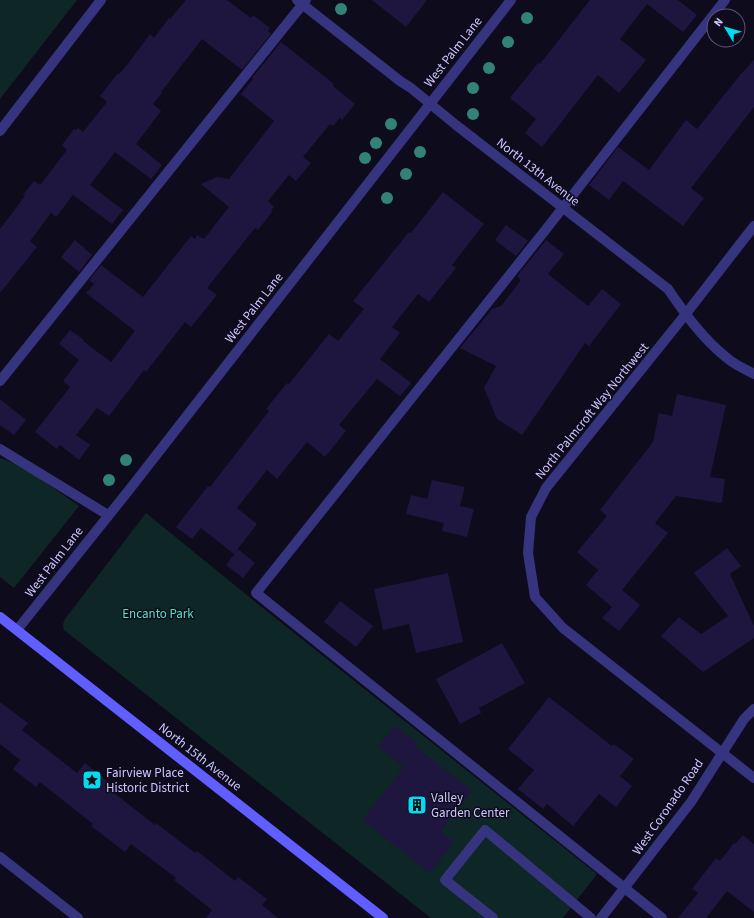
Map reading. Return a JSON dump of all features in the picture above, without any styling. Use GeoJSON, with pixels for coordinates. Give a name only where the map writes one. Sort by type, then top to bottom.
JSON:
{"type":"FeatureCollection","features":[{"type":"Feature","properties":{"kind":"street"},"geometry":{"type":"LineString","coordinates":[[0,131],[101,0]]}},
{"type":"Feature","properties":{"kind":"street","name":"West Palm Lane"},"geometry":{"type":"LineString","coordinates":[[17,630],[144,471],[510,0]]}},
{"type":"Feature","properties":{"kind":"street"},"geometry":{"type":"LineString","coordinates":[[662,918],[256,593],[725,0]]}},
{"type":"Feature","properties":{"kind":"street"},"geometry":{"type":"LineString","coordinates":[[0,381],[301,1]]}},
{"type":"Feature","properties":{"kind":"street","name":"North 13th Avenue"},"geometry":{"type":"LineString","coordinates":[[301,1],[429,104],[668,289],[685,315],[727,359],[754,374]]}},
{"type":"Feature","properties":{"kind":"street","name":"North Palmcroft Way Northwest"},"geometry":{"type":"LineString","coordinates":[[754,226],[685,315],[546,488],[531,517],[528,553],[535,597],[563,628],[754,778]]}},
{"type":"Feature","properties":{"kind":"street"},"geometry":{"type":"LineString","coordinates":[[0,449],[108,515]]}},
{"type":"Feature","properties":{"kind":"street","name":"North 15th Avenue"},"geometry":{"type":"LineString","coordinates":[[0,617],[383,918]]}},
{"type":"Feature","properties":{"kind":"street","name":"West Coronado Road"},"geometry":{"type":"LineString","coordinates":[[601,918],[691,802],[744,719],[754,709]]}},
{"type":"Feature","properties":{"kind":"street"},"geometry":{"type":"LineString","coordinates":[[493,918],[445,880],[485,830],[591,918]]}},
{"type":"Feature","properties":{"kind":"street"},"geometry":{"type":"LineString","coordinates":[[0,857],[78,918]]}},
{"type":"Feature","properties":{"kind":"green space"},"geometry":{"type":"Polygon","coordinates":[[[0,0],[77,0],[0,99],[0,0]]]}},
{"type":"Feature","properties":{"kind":"green space"},"geometry":{"type":"Polygon","coordinates":[[[0,458],[22,466],[79,506],[14,588],[0,577],[0,458]]]}},
{"type":"Feature","properties":{"kind":"green space","name":"Encanto Park"},"geometry":{"type":"Polygon","coordinates":[[[146,513],[259,605],[597,874],[563,918],[431,918],[64,630],[63,624],[65,619],[146,513]]]}},
{"type":"Feature","properties":{"kind":"building"},"geometry":{"type":"Polygon","coordinates":[[[186,0],[227,0],[251,18],[253,15],[270,28],[268,31],[271,34],[242,70],[202,39],[153,104],[161,111],[136,144],[162,165],[151,179],[115,152],[90,185],[123,210],[112,224],[73,195],[56,217],[51,213],[30,241],[37,247],[0,293],[0,229],[25,196],[23,195],[34,181],[40,185],[67,150],[62,145],[74,129],[76,130],[78,128],[83,132],[107,102],[100,96],[118,73],[119,74],[127,65],[150,34],[154,38],[169,18],[170,19],[186,0]]]}},
{"type":"Feature","properties":{"kind":"building"},"geometry":{"type":"Polygon","coordinates":[[[372,0],[427,0],[406,27],[372,0]]]}},
{"type":"Feature","properties":{"kind":"building"},"geometry":{"type":"Polygon","coordinates":[[[590,0],[678,0],[697,15],[683,32],[647,4],[620,39],[646,60],[619,93],[598,75],[542,147],[525,133],[536,119],[510,98],[538,63],[540,64],[590,0]]]}},
{"type":"Feature","properties":{"kind":"building"},"geometry":{"type":"Polygon","coordinates":[[[281,42],[334,84],[333,86],[355,104],[342,120],[340,118],[333,126],[330,124],[303,157],[311,163],[296,181],[289,175],[268,201],[274,207],[271,211],[272,212],[258,230],[255,228],[207,288],[217,295],[191,327],[185,322],[146,372],[144,370],[109,416],[97,408],[76,435],[90,445],[79,460],[60,445],[57,449],[35,432],[70,387],[63,381],[79,360],[59,344],[70,330],[111,362],[135,331],[86,293],[94,284],[89,280],[101,265],[143,297],[191,236],[195,239],[197,235],[204,239],[229,207],[201,184],[217,177],[229,179],[274,121],[241,94],[281,42]]]}},
{"type":"Feature","properties":{"kind":"building"},"geometry":{"type":"Polygon","coordinates":[[[754,60],[754,107],[691,188],[704,198],[683,226],[623,181],[609,200],[589,185],[618,147],[649,170],[686,120],[697,129],[740,75],[754,60]]]}},
{"type":"Feature","properties":{"kind":"building"},"geometry":{"type":"Polygon","coordinates":[[[443,192],[484,224],[452,265],[456,268],[429,302],[418,294],[392,327],[400,333],[380,359],[411,383],[400,396],[377,379],[339,425],[346,431],[325,457],[307,442],[277,479],[267,470],[237,508],[257,524],[234,554],[201,528],[192,539],[176,527],[208,486],[210,487],[269,411],[266,409],[287,383],[289,384],[329,334],[338,341],[364,309],[353,301],[409,232],[411,233],[443,192]]]}},
{"type":"Feature","properties":{"kind":"building"},"geometry":{"type":"Polygon","coordinates":[[[506,225],[528,241],[516,256],[495,240],[506,225]]]}},
{"type":"Feature","properties":{"kind":"building"},"geometry":{"type":"Polygon","coordinates":[[[75,240],[92,255],[79,272],[61,257],[75,240]]]}},
{"type":"Feature","properties":{"kind":"building"},"geometry":{"type":"Polygon","coordinates":[[[546,240],[564,254],[548,274],[588,306],[602,289],[621,304],[589,346],[585,343],[522,435],[497,419],[484,388],[496,366],[460,348],[492,309],[501,306],[521,280],[517,276],[546,240]]]}},
{"type":"Feature","properties":{"kind":"building"},"geometry":{"type":"Polygon","coordinates":[[[677,394],[726,405],[710,477],[725,479],[722,503],[676,496],[655,523],[668,533],[622,590],[640,605],[619,631],[602,618],[612,607],[586,585],[598,570],[577,552],[607,516],[600,510],[653,442],[659,413],[672,416],[677,394]]]}},
{"type":"Feature","properties":{"kind":"building"},"geometry":{"type":"Polygon","coordinates":[[[0,399],[26,420],[14,435],[0,425],[0,399]]]}},
{"type":"Feature","properties":{"kind":"building"},"geometry":{"type":"Polygon","coordinates":[[[432,480],[465,487],[460,506],[474,509],[467,537],[442,531],[444,523],[406,514],[411,495],[427,499],[432,480]]]}},
{"type":"Feature","properties":{"kind":"building"},"geometry":{"type":"Polygon","coordinates":[[[727,548],[741,566],[730,574],[754,626],[754,638],[703,672],[661,636],[679,617],[701,634],[728,616],[694,573],[727,548]]]}},
{"type":"Feature","properties":{"kind":"building"},"geometry":{"type":"Polygon","coordinates":[[[238,549],[255,563],[243,578],[226,565],[238,549]]]}},
{"type":"Feature","properties":{"kind":"building"},"geometry":{"type":"Polygon","coordinates":[[[448,573],[463,642],[416,653],[409,624],[383,630],[374,589],[448,573]]]}},
{"type":"Feature","properties":{"kind":"building"},"geometry":{"type":"Polygon","coordinates":[[[340,601],[373,626],[356,647],[324,622],[340,601]]]}},
{"type":"Feature","properties":{"kind":"building"},"geometry":{"type":"Polygon","coordinates":[[[502,643],[525,683],[479,708],[481,713],[460,724],[436,679],[502,643]]]}},
{"type":"Feature","properties":{"kind":"building"},"geometry":{"type":"Polygon","coordinates":[[[549,697],[612,746],[614,744],[634,759],[620,776],[632,786],[616,807],[599,794],[573,826],[547,804],[543,809],[518,789],[534,770],[508,749],[549,697]]]}},
{"type":"Feature","properties":{"kind":"building"},"geometry":{"type":"Polygon","coordinates":[[[0,702],[28,723],[22,730],[77,773],[85,763],[108,782],[105,786],[155,825],[156,823],[195,853],[197,851],[235,881],[238,877],[267,899],[262,905],[278,918],[206,918],[212,910],[174,880],[176,878],[131,844],[125,852],[91,826],[93,824],[40,782],[36,787],[13,769],[20,760],[0,744],[0,702]]]}},
{"type":"Feature","properties":{"kind":"building","name":"Valley Garden Center"},"geometry":{"type":"Polygon","coordinates":[[[395,726],[418,743],[415,746],[472,791],[441,831],[454,842],[430,873],[362,820],[404,767],[378,747],[395,726]]]}},
{"type":"Feature","properties":{"kind":"building"},"geometry":{"type":"Polygon","coordinates":[[[743,835],[754,844],[754,912],[727,891],[706,918],[678,918],[698,893],[692,889],[716,858],[720,861],[734,843],[735,844],[743,835]]]}},
{"type":"Feature","properties":{"kind":"place","name":"Fairview Place Historic District"},"geometry":{"type":"Point","coordinates":[92,780]}},
{"type":"Feature","properties":{"kind":"place","name":"Valley Garden Center"},"geometry":{"type":"Point","coordinates":[417,805]}}]}
